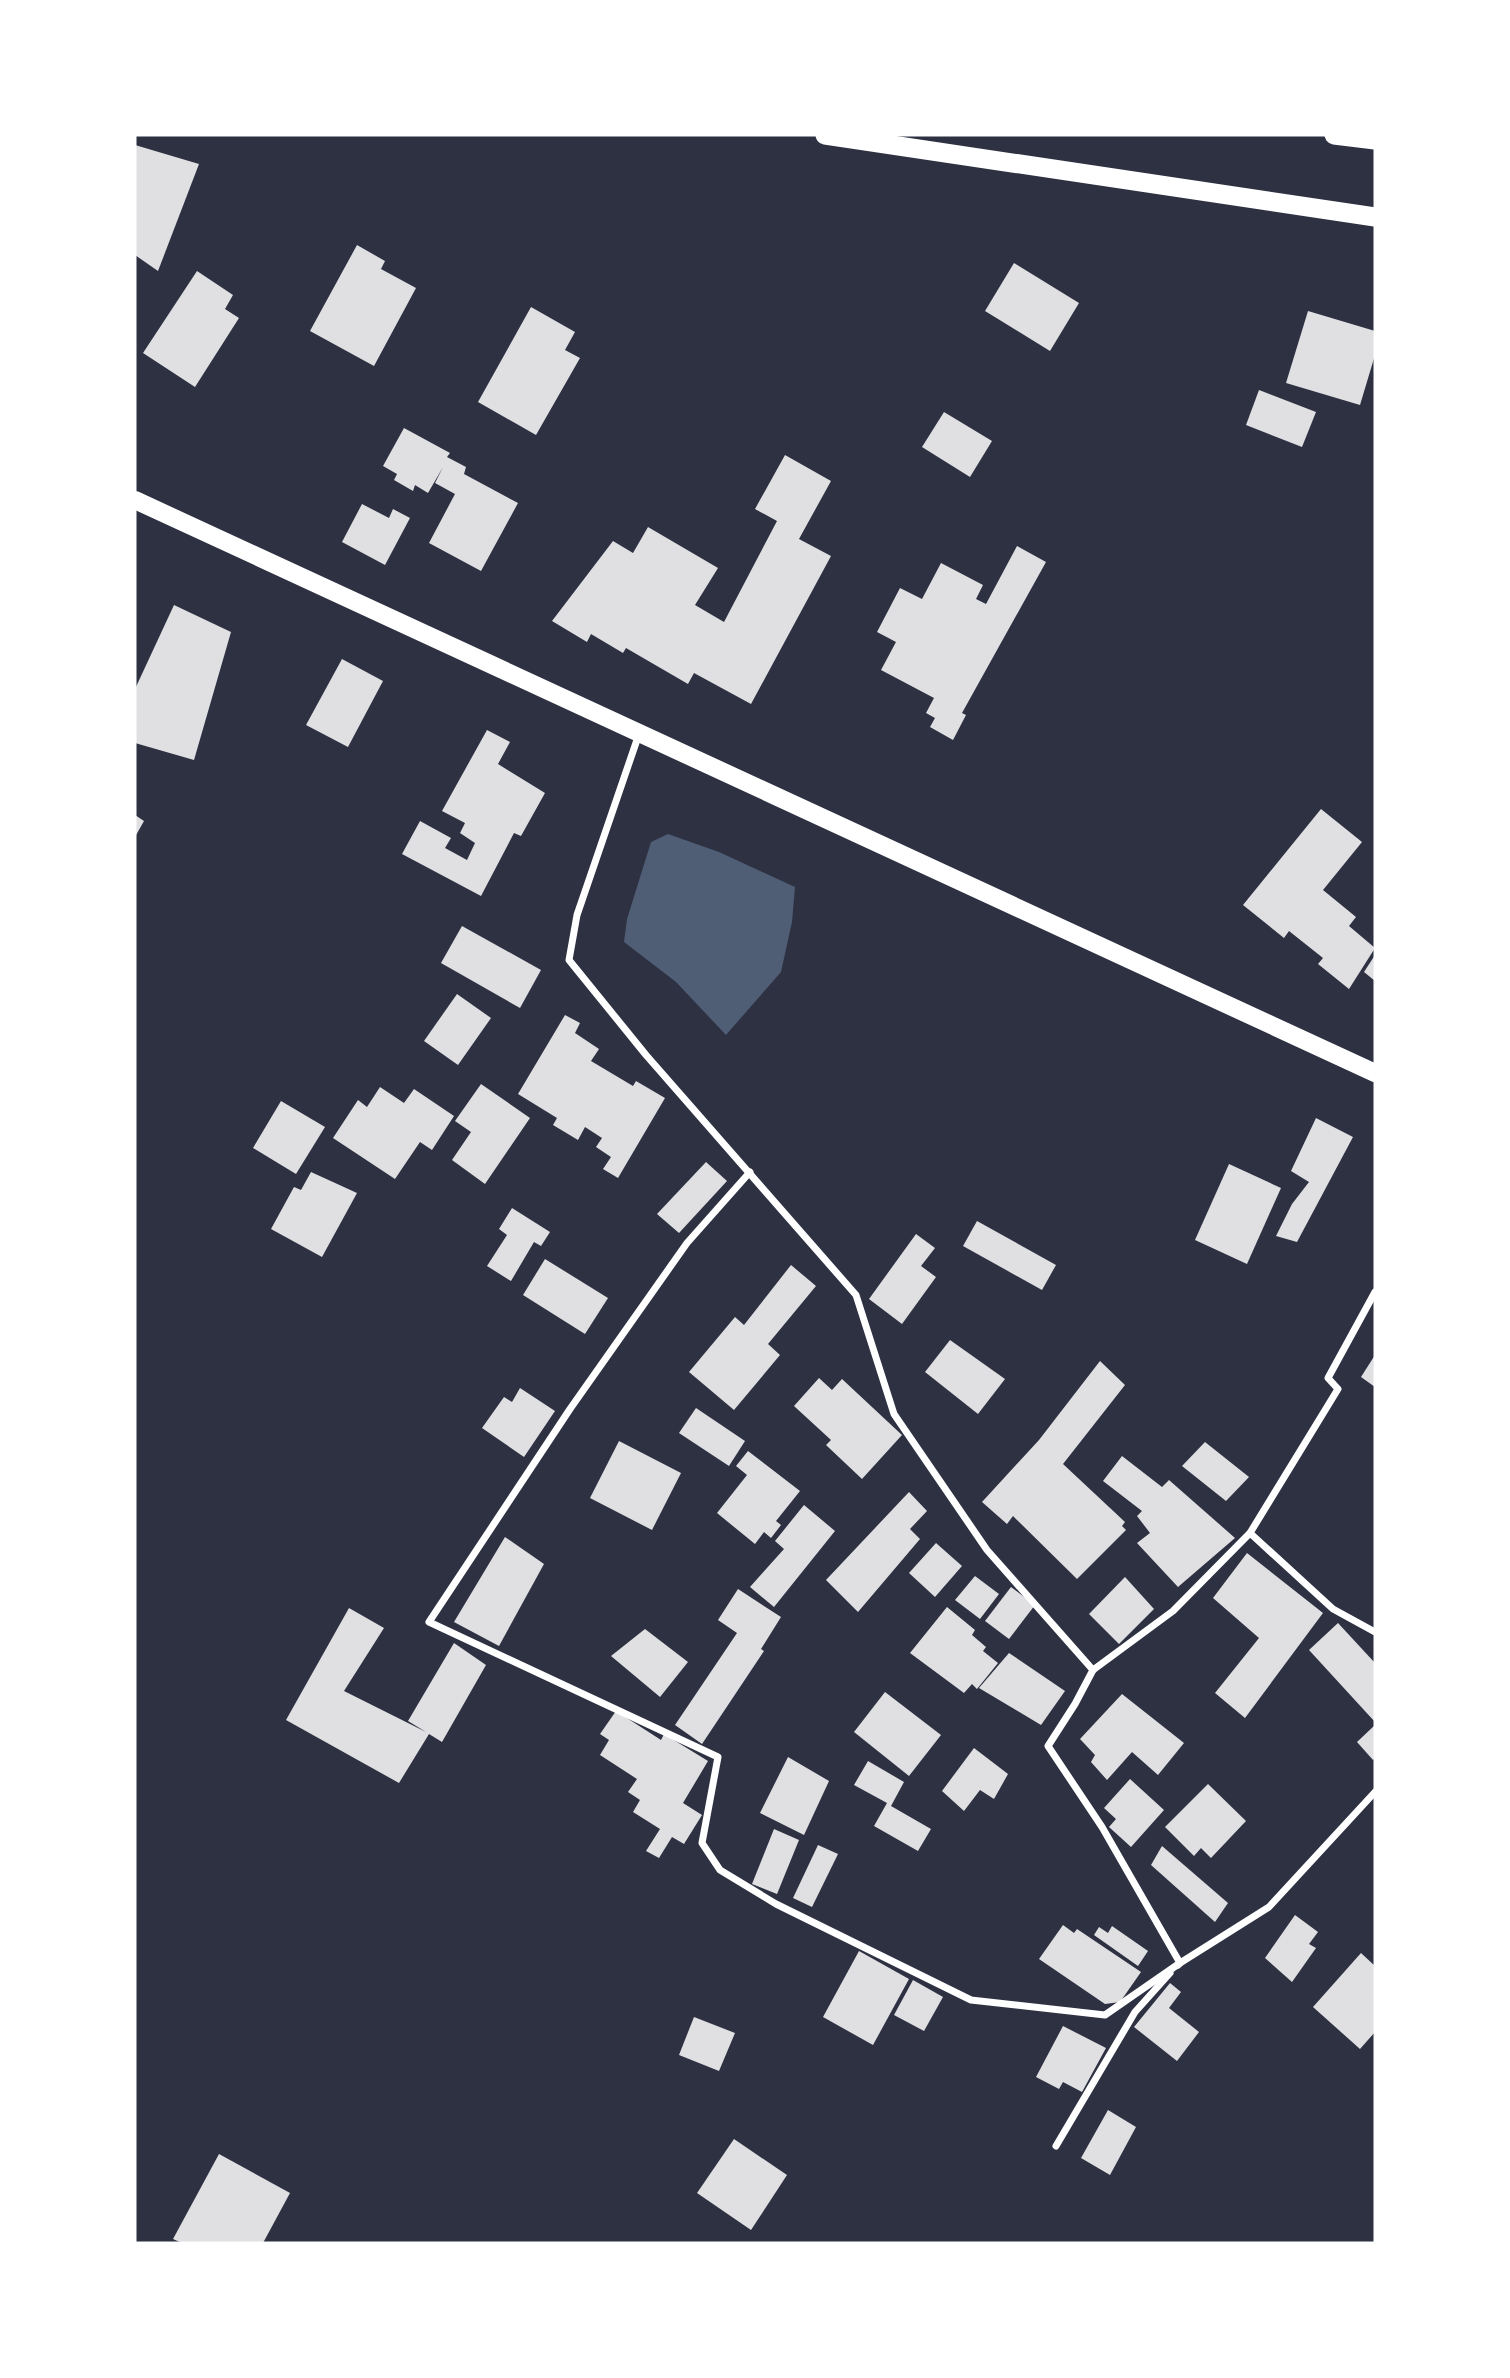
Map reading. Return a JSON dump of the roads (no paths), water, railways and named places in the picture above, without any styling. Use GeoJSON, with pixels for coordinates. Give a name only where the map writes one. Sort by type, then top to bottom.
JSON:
{"type":"FeatureCollection","features":[{"type":"Feature","properties":{"kind":"highway"},"geometry":{"type":"LineString","coordinates":[[825,135],[1375,217]]}},
{"type":"Feature","properties":{"kind":"highway"},"geometry":{"type":"LineString","coordinates":[[1334,135],[1375,141]]}},
{"type":"Feature","properties":{"kind":"main road"},"geometry":{"type":"LineString","coordinates":[[135,500],[1375,1073]]}},
{"type":"Feature","properties":{"kind":"street"},"geometry":{"type":"LineString","coordinates":[[639,733],[577,915],[569,960],[646,1055],[856,1296],[894,1414],[979,1539],[1093,1670]]}},
{"type":"Feature","properties":{"kind":"street"},"geometry":{"type":"LineString","coordinates":[[750,1172],[687,1243],[570,1409],[429,1622],[718,1757],[702,1843],[720,1870],[776,1903],[971,2000],[1105,2015],[1180,1963],[1269,1907],[1375,1792]]}},
{"type":"Feature","properties":{"kind":"street"},"geometry":{"type":"LineString","coordinates":[[1180,1963],[1102,1827],[1048,1746],[1093,1670],[1172,1611],[1250,1533],[1338,1389],[1328,1378],[1375,1292]]}},
{"type":"Feature","properties":{"kind":"street"},"geometry":{"type":"LineString","coordinates":[[1250,1533],[1333,1609],[1375,1632]]}},
{"type":"Feature","properties":{"kind":"street"},"geometry":{"type":"LineString","coordinates":[[1056,2146],[1135,2012],[1180,1963]]}},
{"type":"Feature","properties":{"kind":"water"},"geometry":{"type":"Polygon","coordinates":[[[668,834],[719,852],[795,887],[792,922],[781,972],[726,1035],[676,982],[624,942],[627,919],[651,842],[668,834]]]}}]}
